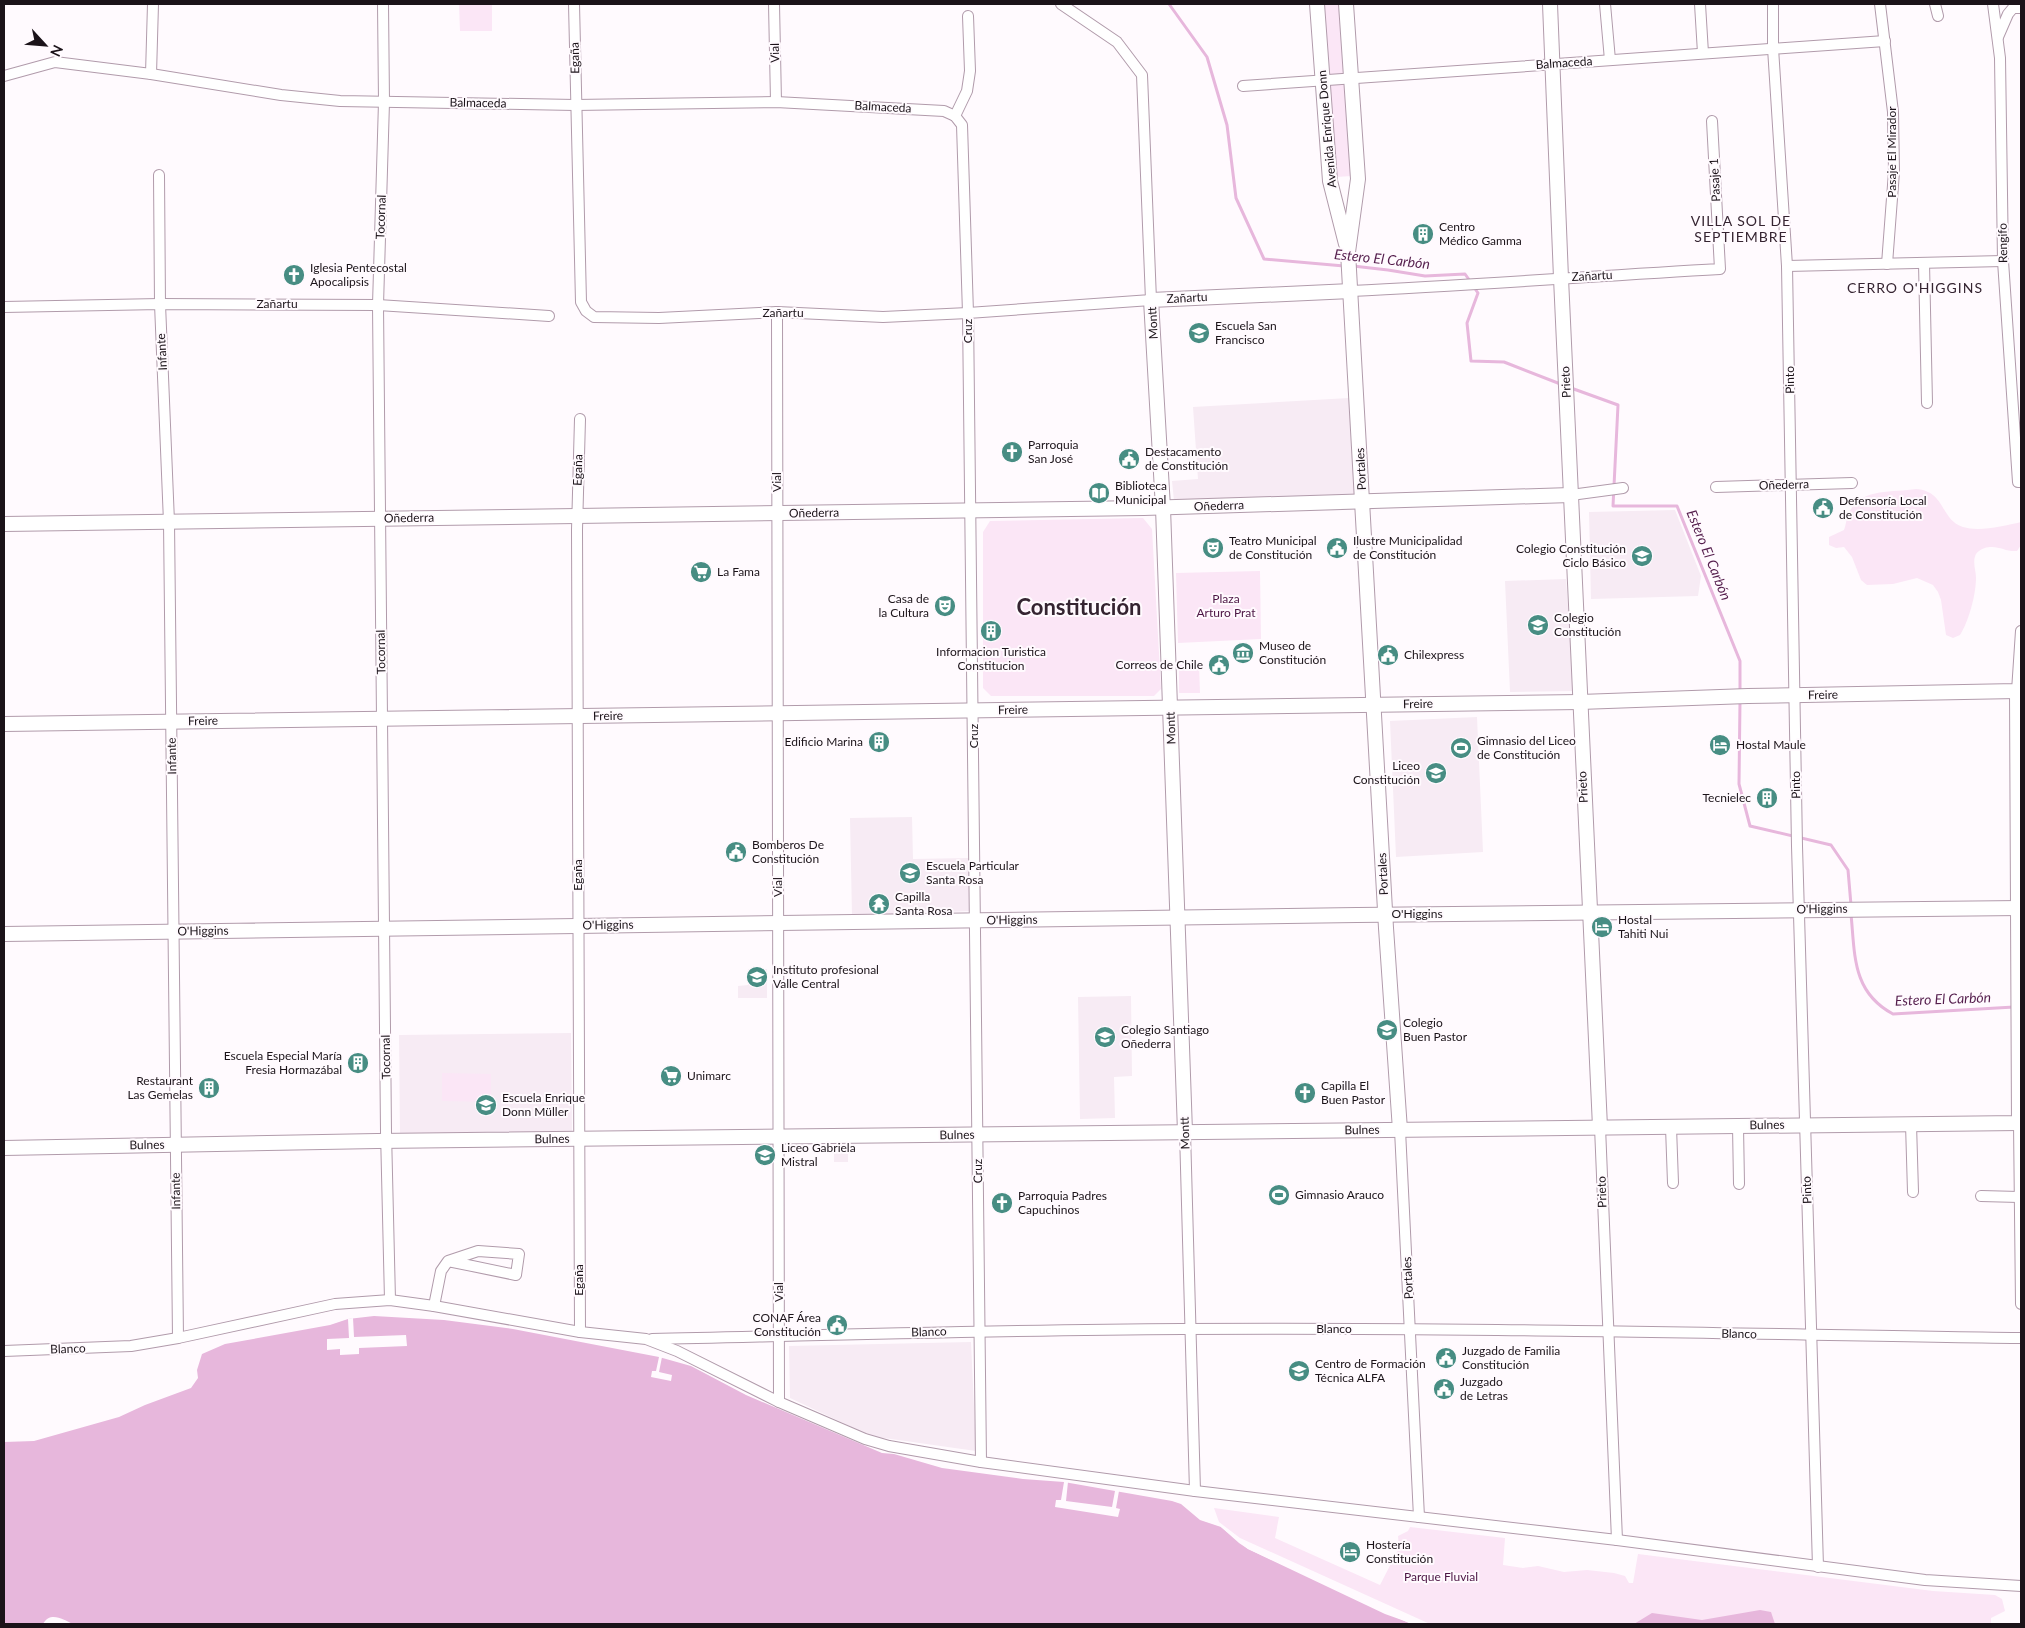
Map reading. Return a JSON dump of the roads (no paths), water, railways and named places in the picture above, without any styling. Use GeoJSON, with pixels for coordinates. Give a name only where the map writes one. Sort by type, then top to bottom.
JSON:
{"type":"FeatureCollection","features":[{"type":"Feature","properties":{"kind":"street"},"geometry":{"type":"LineString","coordinates":[[151,74],[153,4]]}},
{"type":"Feature","properties":{"kind":"street","name":"Tocornal"},"geometry":{"type":"LineString","coordinates":[[383,4],[384,102],[378,305],[386,1141],[390,1300]]}},
{"type":"Feature","properties":{"kind":"street","name":"Egaña"},"geometry":{"type":"LineString","coordinates":[[574,4],[580,296],[583,307],[594,317]]}},
{"type":"Feature","properties":{"kind":"street","name":"Vial"},"geometry":{"type":"LineString","coordinates":[[774,4],[776,102]]}},
{"type":"Feature","properties":{"kind":"street","name":"Montt"},"geometry":{"type":"LineString","coordinates":[[1061,4],[1117,42],[1142,75],[1151,300],[1163,508],[1196,1491]]}},
{"type":"Feature","properties":{"kind":"street","name":"Avenida Enrique Donn"},"geometry":{"type":"LineString","coordinates":[[1317,4],[1330,181],[1348,252],[1351,286]]}},
{"type":"Feature","properties":{"kind":"street","name":"Avenida Enrique Donn"},"geometry":{"type":"LineString","coordinates":[[1346,4],[1358,179],[1348,252]]}},
{"type":"Feature","properties":{"kind":"street","name":"Prieto"},"geometry":{"type":"LineString","coordinates":[[1550,4],[1617,1540]]}},
{"type":"Feature","properties":{"kind":"street"},"geometry":{"type":"LineString","coordinates":[[1605,4],[1610,60]]}},
{"type":"Feature","properties":{"kind":"street"},"geometry":{"type":"LineString","coordinates":[[1700,4],[1703,53]]}},
{"type":"Feature","properties":{"kind":"street","name":"Pinto"},"geometry":{"type":"LineString","coordinates":[[1773,4],[1773,48],[1787,266],[1797,846],[1818,1567]]}},
{"type":"Feature","properties":{"kind":"street","name":"Pasaje El Mirador"},"geometry":{"type":"LineString","coordinates":[[1880,4],[1893,112],[1894,172],[1887,264]]}},
{"type":"Feature","properties":{"kind":"street"},"geometry":{"type":"LineString","coordinates":[[1935,4],[1938,16]]}},
{"type":"Feature","properties":{"kind":"street","name":"Rengifo"},"geometry":{"type":"LineString","coordinates":[[1993,4],[1998,38],[2003,261],[2020,482]]}},
{"type":"Feature","properties":{"kind":"street"},"geometry":{"type":"LineString","coordinates":[[1998,38],[2008,14],[2013,8],[2021,8]]}},
{"type":"Feature","properties":{"kind":"street"},"geometry":{"type":"LineString","coordinates":[[955,116],[967,91],[970,71],[968,16]]}},
{"type":"Feature","properties":{"kind":"street","name":"Balmaceda"},"geometry":{"type":"LineString","coordinates":[[1243,86],[1885,41]]}},
{"type":"Feature","properties":{"kind":"street","name":"Balmaceda"},"geometry":{"type":"LineString","coordinates":[[4,76],[55,62],[151,74],[281,95],[340,101],[575,105],[776,102],[944,111],[955,116]]}},
{"type":"Feature","properties":{"kind":"street","name":"Cruz"},"geometry":{"type":"LineString","coordinates":[[955,116],[962,125],[968,313],[982,1462]]}},
{"type":"Feature","properties":{"kind":"street","name":"Pasaje 1"},"geometry":{"type":"LineString","coordinates":[[1712,121],[1720,269]]}},
{"type":"Feature","properties":{"kind":"street","name":"Infante"},"geometry":{"type":"LineString","coordinates":[[159,176],[160,304],[169,522],[178,1338]]}},
{"type":"Feature","properties":{"kind":"street"},"geometry":{"type":"LineString","coordinates":[[1333,198],[1338,203],[1345,204],[1354,199]]}},
{"type":"Feature","properties":{"kind":"street"},"geometry":{"type":"LineString","coordinates":[[1787,266],[2003,261]]}},
{"type":"Feature","properties":{"kind":"street"},"geometry":{"type":"LineString","coordinates":[[1924,263],[1927,403]]}},
{"type":"Feature","properties":{"kind":"street","name":"Zañartu"},"geometry":{"type":"LineString","coordinates":[[594,317],[659,318],[777,312],[884,317],[968,313],[1351,286],[1490,284],[1720,269]]}},
{"type":"Feature","properties":{"kind":"street","name":"Portales"},"geometry":{"type":"LineString","coordinates":[[1351,286],[1400,1130],[1419,1517]]}},
{"type":"Feature","properties":{"kind":"street","name":"Zañartu"},"geometry":{"type":"LineString","coordinates":[[4,307],[160,304],[378,305],[549,316]]}},
{"type":"Feature","properties":{"kind":"street","name":"Vial"},"geometry":{"type":"LineString","coordinates":[[777,312],[779,1402]]}},
{"type":"Feature","properties":{"kind":"street","name":"Egaña"},"geometry":{"type":"LineString","coordinates":[[580,419],[577,516],[580,1332]]}},
{"type":"Feature","properties":{"kind":"street","name":"Oñederra"},"geometry":{"type":"LineString","coordinates":[[1716,487],[1852,483]]}},
{"type":"Feature","properties":{"kind":"street","name":"Oñederra"},"geometry":{"type":"LineString","coordinates":[[4,524],[1163,508],[1571,495],[1623,488]]}},
{"type":"Feature","properties":{"kind":"street"},"geometry":{"type":"LineString","coordinates":[[2021,631],[2019,690],[2018,992],[2021,1304]]}},
{"type":"Feature","properties":{"kind":"street","name":"Freire"},"geometry":{"type":"LineString","coordinates":[[4,724],[1580,702],[1742,696],[2019,690]]}},
{"type":"Feature","properties":{"kind":"street","name":"O'Higgins"},"geometry":{"type":"LineString","coordinates":[[4,934],[1386,914],[2019,908]]}},
{"type":"Feature","properties":{"kind":"street","name":"Bulnes"},"geometry":{"type":"LineString","coordinates":[[4,1148],[386,1141],[2020,1122]]}},
{"type":"Feature","properties":{"kind":"street"},"geometry":{"type":"LineString","coordinates":[[1911,1124],[1913,1192]]}},
{"type":"Feature","properties":{"kind":"street"},"geometry":{"type":"LineString","coordinates":[[1671,1126],[1673,1183]]}},
{"type":"Feature","properties":{"kind":"street"},"geometry":{"type":"LineString","coordinates":[[1738,1126],[1739,1184]]}},
{"type":"Feature","properties":{"kind":"street"},"geometry":{"type":"LineString","coordinates":[[1981,1196],[2019,1197]]}},
{"type":"Feature","properties":{"kind":"street"},"geometry":{"type":"LineString","coordinates":[[434,1306],[441,1271],[448,1261],[478,1251],[519,1254],[516,1275],[448,1261]]}},
{"type":"Feature","properties":{"kind":"street","name":"Blanco"},"geometry":{"type":"LineString","coordinates":[[4,1351],[131,1346],[178,1338],[335,1304],[390,1300],[580,1332],[646,1339],[980,1331],[1192,1329],[1410,1329],[2021,1338]]}},
{"type":"Feature","properties":{"kind":"street"},"geometry":{"type":"LineString","coordinates":[[646,1339],[677,1351],[779,1402],[876,1443],[982,1462],[1196,1491],[1617,1540],[1925,1580],[2021,1586]]}},
{"type":"Feature","properties":{"kind":"waterway","name":"Estero El Carbón"},"geometry":{"type":"LineString","coordinates":[[1169,4],[1207,57],[1227,125],[1236,198],[1264,259],[1344,266]]}},
{"type":"Feature","properties":{"kind":"waterway","name":"Estero El Carbón"},"geometry":{"type":"LineString","coordinates":[[1353,266],[1425,276],[1465,274],[1470,281]]}},
{"type":"Feature","properties":{"kind":"waterway","name":"Estero El Carbón"},"geometry":{"type":"LineString","coordinates":[[1473,286],[1478,293],[1467,323],[1471,361],[1504,362],[1563,385]]}},
{"type":"Feature","properties":{"kind":"waterway","name":"Estero El Carbón"},"geometry":{"type":"LineString","coordinates":[[1571,388],[1618,405],[1613,506],[1677,506],[1740,661],[1740,692]]}},
{"type":"Feature","properties":{"kind":"waterway","name":"Estero El Carbón"},"geometry":{"type":"LineString","coordinates":[[1740,701],[1739,784],[1750,826],[1831,845],[1848,870],[1851,905]]}},
{"type":"Feature","properties":{"kind":"waterway","name":"Estero El Carbón"},"geometry":{"type":"LineString","coordinates":[[1851,914],[1855,958],[1863,984],[1870,995],[1893,1014],[2014,1007]]}},
{"type":"Feature","properties":{"kind":"place","name":"Centro Médico Gamma"},"geometry":{"type":"Point","coordinates":[1423,234]}},
{"type":"Feature","properties":{"kind":"place","name":"Iglesia Pentecostal Apocalipsis"},"geometry":{"type":"Point","coordinates":[294,275]}},
{"type":"Feature","properties":{"kind":"place","name":"Escuela San Francisco"},"geometry":{"type":"Point","coordinates":[1199,333]}},
{"type":"Feature","properties":{"kind":"place","name":"Parroquia San José"},"geometry":{"type":"Point","coordinates":[1012,452]}},
{"type":"Feature","properties":{"kind":"place","name":"Destacamento de Constitución"},"geometry":{"type":"Point","coordinates":[1129,459]}},
{"type":"Feature","properties":{"kind":"place","name":"Biblioteca Municipal"},"geometry":{"type":"Point","coordinates":[1099,493]}},
{"type":"Feature","properties":{"kind":"place","name":"Defensoría Local de Constitución"},"geometry":{"type":"Point","coordinates":[1823,508]}},
{"type":"Feature","properties":{"kind":"place","name":"Teatro Municipal de Constitución"},"geometry":{"type":"Point","coordinates":[1213,548]}},
{"type":"Feature","properties":{"kind":"place","name":"Ilustre Municipalidad de Constitución"},"geometry":{"type":"Point","coordinates":[1337,548]}},
{"type":"Feature","properties":{"kind":"place","name":"Colegio Constitución Ciclo Básico"},"geometry":{"type":"Point","coordinates":[1642,556]}},
{"type":"Feature","properties":{"kind":"place","name":"La Fama"},"geometry":{"type":"Point","coordinates":[701,572]}},
{"type":"Feature","properties":{"kind":"place","name":"Casa de la Cultura"},"geometry":{"type":"Point","coordinates":[945,606]}},
{"type":"Feature","properties":{"kind":"place","name":"Colegio Constitución"},"geometry":{"type":"Point","coordinates":[1538,625]}},
{"type":"Feature","properties":{"kind":"place","name":"Informacion Turistica Constitucion"},"geometry":{"type":"Point","coordinates":[991,631]}},
{"type":"Feature","properties":{"kind":"place","name":"Museo de Constitución"},"geometry":{"type":"Point","coordinates":[1243,653]}},
{"type":"Feature","properties":{"kind":"place","name":"Chilexpress"},"geometry":{"type":"Point","coordinates":[1388,655]}},
{"type":"Feature","properties":{"kind":"place","name":"Correos de Chile"},"geometry":{"type":"Point","coordinates":[1219,665]}},
{"type":"Feature","properties":{"kind":"place","name":"Edificio Marina"},"geometry":{"type":"Point","coordinates":[879,742]}},
{"type":"Feature","properties":{"kind":"place","name":"Hostal Maule"},"geometry":{"type":"Point","coordinates":[1720,745]}},
{"type":"Feature","properties":{"kind":"place","name":"Gimnasio del Liceo de Constitución"},"geometry":{"type":"Point","coordinates":[1461,748]}},
{"type":"Feature","properties":{"kind":"place","name":"Liceo Constitución"},"geometry":{"type":"Point","coordinates":[1436,773]}},
{"type":"Feature","properties":{"kind":"place","name":"Tecnielec"},"geometry":{"type":"Point","coordinates":[1767,798]}},
{"type":"Feature","properties":{"kind":"place","name":"Bomberos De Constitución"},"geometry":{"type":"Point","coordinates":[736,852]}},
{"type":"Feature","properties":{"kind":"place","name":"Escuela Particular Santa Rosa"},"geometry":{"type":"Point","coordinates":[910,873]}},
{"type":"Feature","properties":{"kind":"place","name":"Capilla Santa Rosa"},"geometry":{"type":"Point","coordinates":[879,904]}},
{"type":"Feature","properties":{"kind":"place","name":"Hostal Tahiti Nui"},"geometry":{"type":"Point","coordinates":[1602,927]}},
{"type":"Feature","properties":{"kind":"place","name":"Instituto profesional Valle Central"},"geometry":{"type":"Point","coordinates":[757,977]}},
{"type":"Feature","properties":{"kind":"place","name":"Colegio Buen Pastor"},"geometry":{"type":"Point","coordinates":[1387,1030]}},
{"type":"Feature","properties":{"kind":"place","name":"Colegio Santiago Oñederra"},"geometry":{"type":"Point","coordinates":[1105,1037]}},
{"type":"Feature","properties":{"kind":"place","name":"Escuela Especial María Fresia Hormazábal"},"geometry":{"type":"Point","coordinates":[358,1063]}},
{"type":"Feature","properties":{"kind":"place","name":"Unimarc"},"geometry":{"type":"Point","coordinates":[671,1076]}},
{"type":"Feature","properties":{"kind":"place","name":"Restaurant Las Gemelas"},"geometry":{"type":"Point","coordinates":[209,1088]}},
{"type":"Feature","properties":{"kind":"place","name":"Capilla El Buen Pastor"},"geometry":{"type":"Point","coordinates":[1305,1093]}},
{"type":"Feature","properties":{"kind":"place","name":"Escuela Enrique Donn Müller"},"geometry":{"type":"Point","coordinates":[486,1105]}},
{"type":"Feature","properties":{"kind":"place","name":"Liceo Gabriela Mistral"},"geometry":{"type":"Point","coordinates":[765,1155]}},
{"type":"Feature","properties":{"kind":"place","name":"Gimnasio Arauco"},"geometry":{"type":"Point","coordinates":[1279,1195]}},
{"type":"Feature","properties":{"kind":"place","name":"Parroquia Padres Capuchinos"},"geometry":{"type":"Point","coordinates":[1002,1203]}},
{"type":"Feature","properties":{"kind":"place","name":"CONAF Área Constitución"},"geometry":{"type":"Point","coordinates":[837,1325]}},
{"type":"Feature","properties":{"kind":"place","name":"Juzgado de Familia Constitución"},"geometry":{"type":"Point","coordinates":[1446,1358]}},
{"type":"Feature","properties":{"kind":"place","name":"Centro de Formación Técnica ALFA"},"geometry":{"type":"Point","coordinates":[1299,1371]}},
{"type":"Feature","properties":{"kind":"place","name":"Juzgado de Letras"},"geometry":{"type":"Point","coordinates":[1444,1389]}},
{"type":"Feature","properties":{"kind":"place","name":"Hostería Constitución"},"geometry":{"type":"Point","coordinates":[1350,1552]}},
{"type":"Feature","properties":{"kind":"district","name":"VILLA SOL DE SEPTIEMBRE"},"geometry":{"type":"Point","coordinates":[1741,230]}},
{"type":"Feature","properties":{"kind":"district","name":"CERRO O'HIGGINS"},"geometry":{"type":"Point","coordinates":[1915,288]}},
{"type":"Feature","properties":{"kind":"district","name":"Constitución"},"geometry":{"type":"Point","coordinates":[1079,607]}},
{"type":"Feature","properties":{"kind":"park label","name":"Plaza Arturo Prat"},"geometry":{"type":"Point","coordinates":[1226,606]}},
{"type":"Feature","properties":{"kind":"park label","name":"Parque Fluvial"},"geometry":{"type":"Point","coordinates":[1441,1577]}}]}
